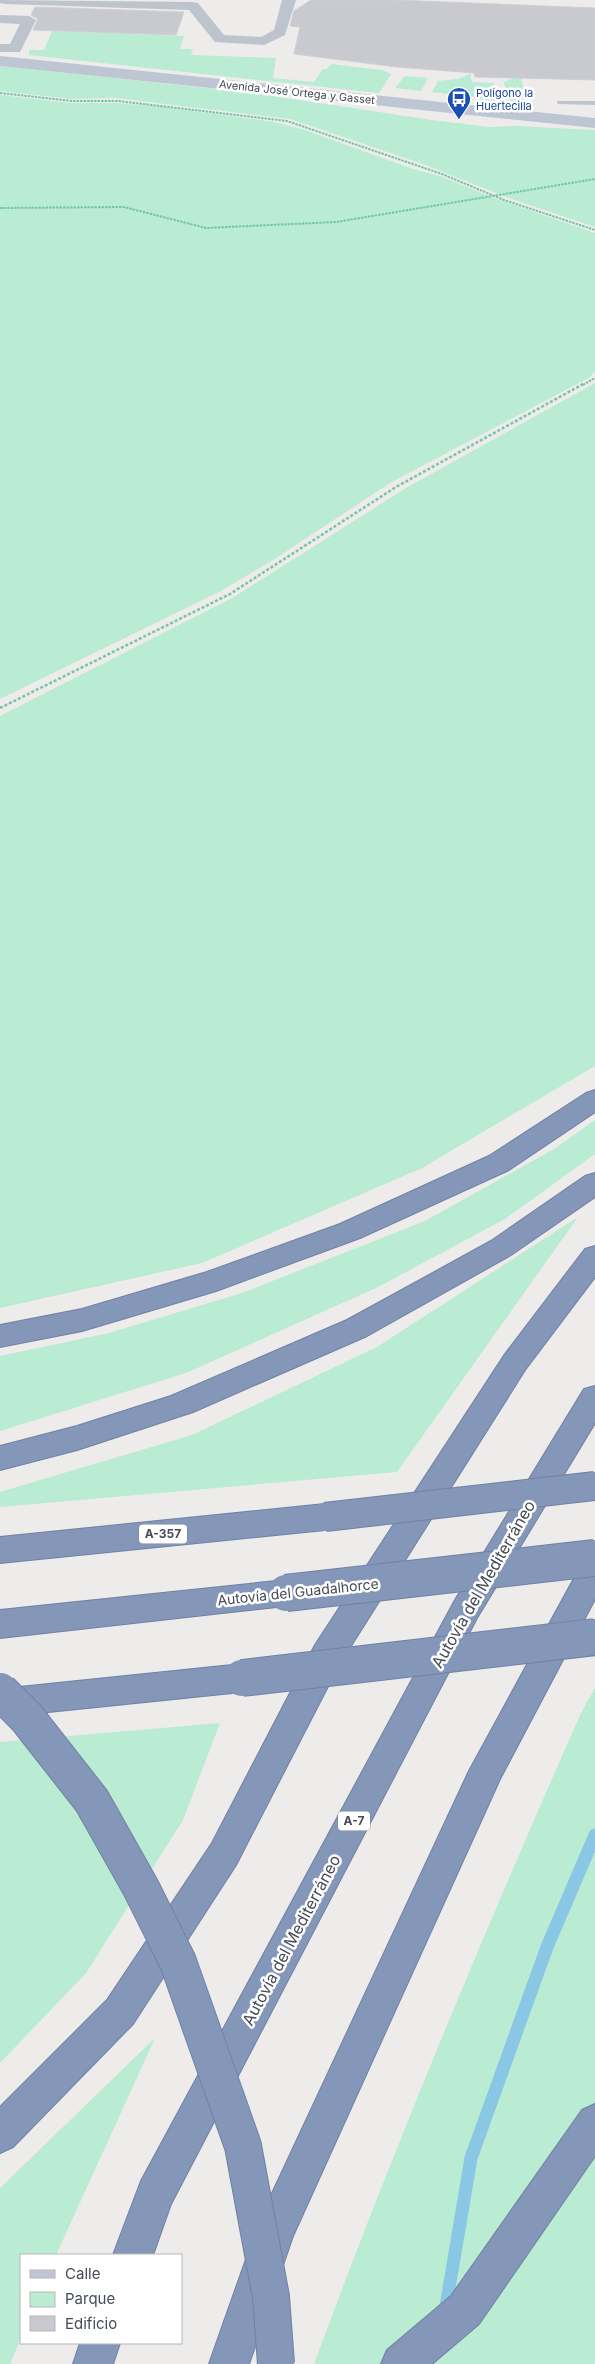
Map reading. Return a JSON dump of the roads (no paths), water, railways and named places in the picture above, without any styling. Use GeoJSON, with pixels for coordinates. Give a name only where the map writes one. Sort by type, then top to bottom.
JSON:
{"type":"FeatureCollection","features":[{"type":"Feature","properties":{"kind":"highway"},"geometry":{"type":"LineString","coordinates":[[0,1336],[82,1320],[216,1280],[350,1231],[499,1163],[595,1099]]}},
{"type":"Feature","properties":{"kind":"highway"},"geometry":{"type":"LineString","coordinates":[[0,1458],[77,1438],[182,1404],[357,1328],[502,1248],[595,1183]]}},
{"type":"Feature","properties":{"kind":"highway"},"geometry":{"type":"LineString","coordinates":[[0,2134],[120,2012],[224,1854],[333,1647],[514,1362],[595,1256]]}},
{"type":"Feature","properties":{"kind":"highway","name":"Autovía del Mediterráneo"},"geometry":{"type":"LineString","coordinates":[[133,2254],[155,2195],[466,1609],[595,1397]]}},
{"type":"Feature","properties":{"kind":"highway","name":"A-357"},"geometry":{"type":"LineString","coordinates":[[0,1550],[326,1517],[595,1486]]}},
{"type":"Feature","properties":{"kind":"highway","name":"Autovía del Guadalhorce"},"geometry":{"type":"LineString","coordinates":[[0,1624],[286,1594],[595,1558]]}},
{"type":"Feature","properties":{"kind":"highway"},"geometry":{"type":"LineString","coordinates":[[229,2364],[275,2230],[486,1771],[595,1569]]}},
{"type":"Feature","properties":{"kind":"highway"},"geometry":{"type":"LineString","coordinates":[[0,1703],[242,1678],[595,1637]]}},
{"type":"Feature","properties":{"kind":"highway"},"geometry":{"type":"LineString","coordinates":[[0,1691],[27,1718],[92,1802],[141,1888],[178,1962],[243,2146],[271,2297],[276,2364]]}},
{"type":"Feature","properties":{"kind":"highway"},"geometry":{"type":"LineString","coordinates":[[401,2364],[464,2310],[595,2123]]}},
{"type":"Feature","properties":{"kind":"highway"},"geometry":{"type":"LineString","coordinates":[[93,2364],[100,2344]]}},
{"type":"Feature","properties":{"kind":"main road","name":"Avenida José Ortega y Gasset"},"geometry":{"type":"LineString","coordinates":[[0,61],[595,123]]}},
{"type":"Feature","properties":{"kind":"street"},"geometry":{"type":"LineString","coordinates":[[5,0],[193,6],[220,39],[264,41],[280,32],[289,0]]}},
{"type":"Feature","properties":{"kind":"street"},"geometry":{"type":"LineString","coordinates":[[0,19],[29,20],[15,49],[0,48]]}},
{"type":"Feature","properties":{"kind":"lane"},"geometry":{"type":"LineString","coordinates":[[560,102],[595,103]]}},
{"type":"Feature","properties":{"kind":"waterway"},"geometry":{"type":"LineString","coordinates":[[445,2312],[471,2158],[547,1947],[595,1835]]}},
{"type":"Feature","properties":{"kind":"place","name":"Polígono la Huertecilla"},"geometry":{"type":"Point","coordinates":[459,120]}}]}
